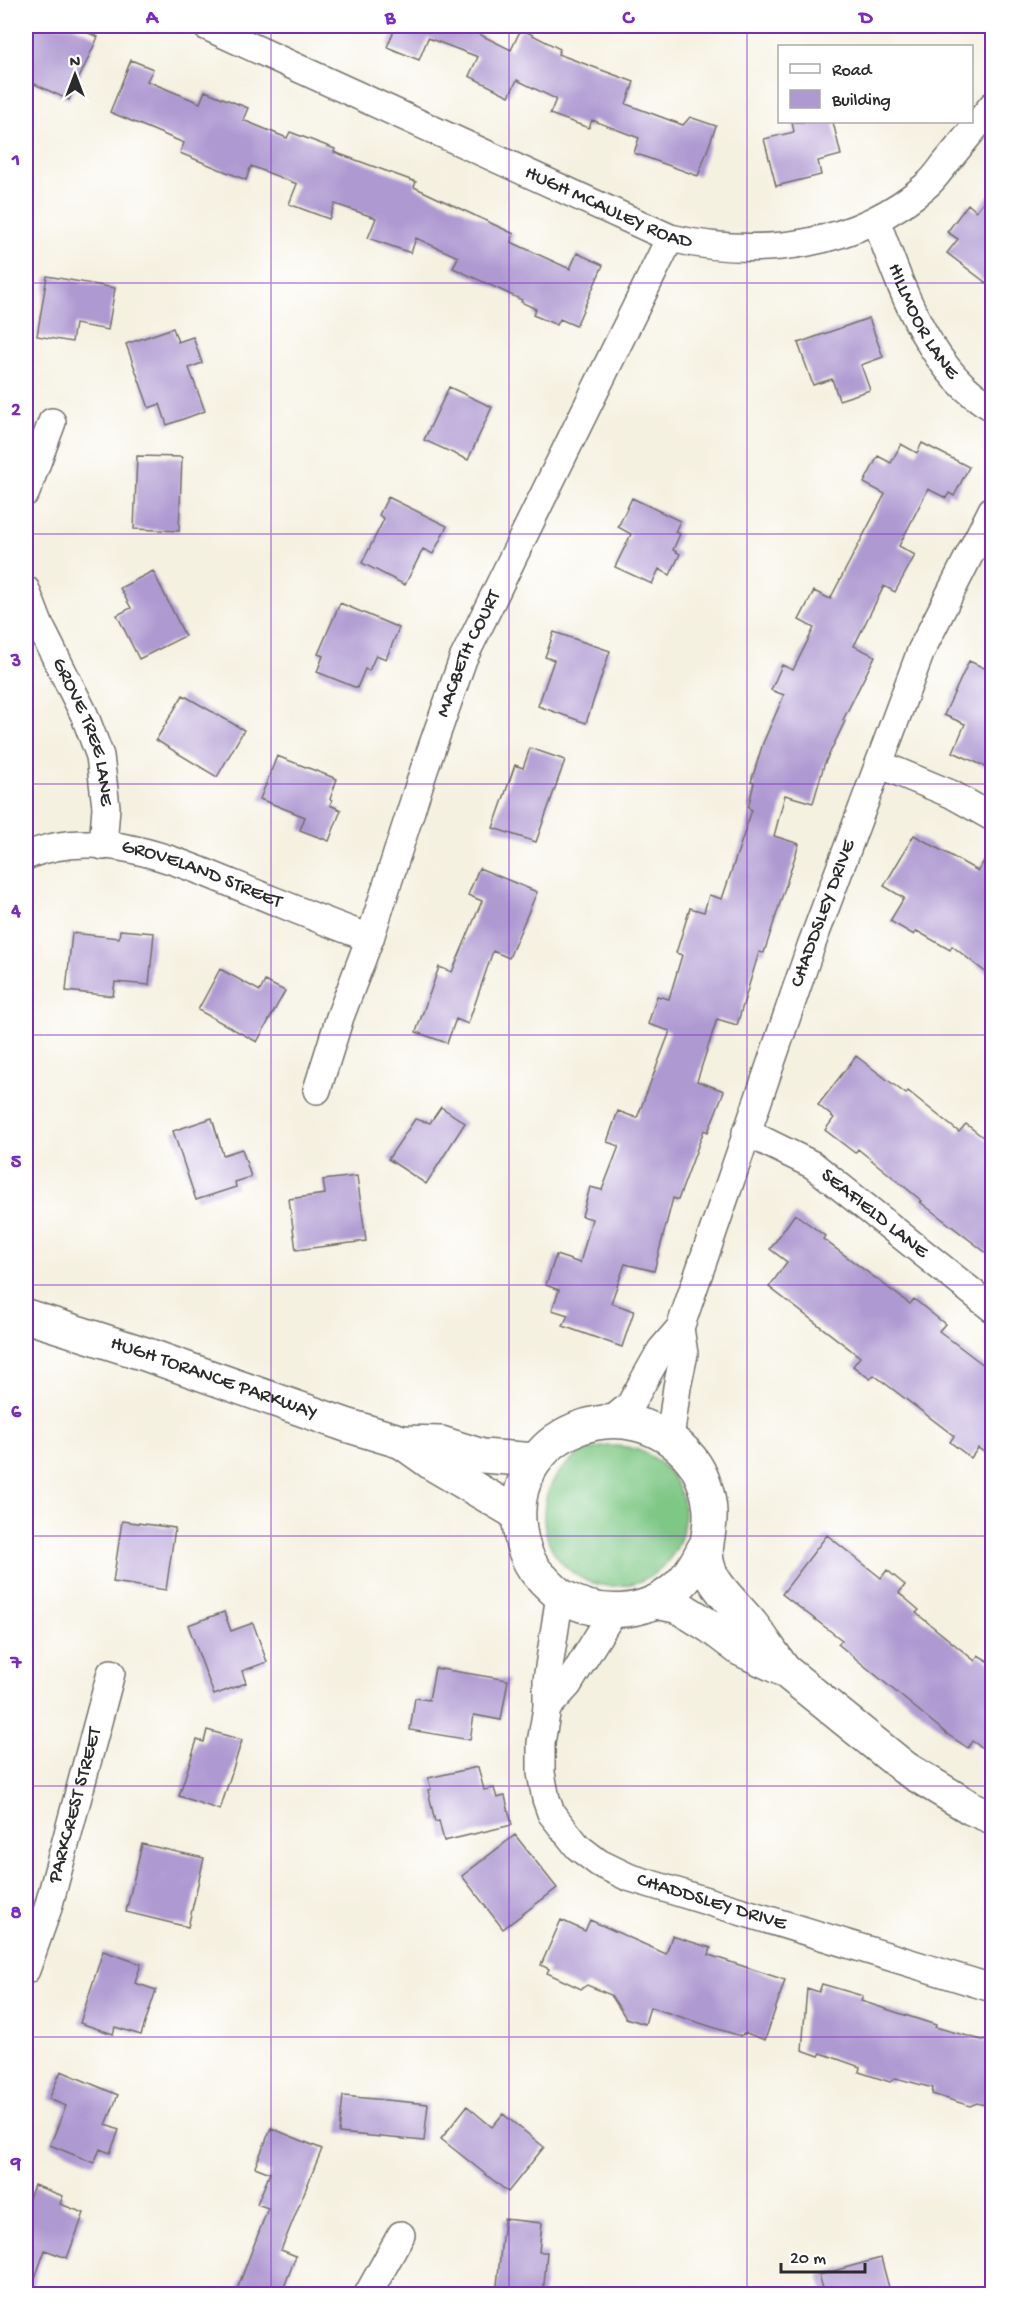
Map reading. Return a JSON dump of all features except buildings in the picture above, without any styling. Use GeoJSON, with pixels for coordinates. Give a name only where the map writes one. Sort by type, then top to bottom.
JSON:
{"type":"FeatureCollection","features":[{"type":"Feature","properties":{"kind":"street","name":"HUGH MCAULEY ROAD"},"geometry":{"type":"LineString","coordinates":[[206,26],[670,238],[703,246],[767,248],[818,240],[876,220],[900,206],[930,182],[993,106]]}},
{"type":"Feature","properties":{"kind":"street","name":"HILLMOOR LANE"},"geometry":{"type":"LineString","coordinates":[[876,220],[899,282],[928,341],[956,378],[983,402],[993,407]]}},
{"type":"Feature","properties":{"kind":"street","name":"MACBETH COURT"},"geometry":{"type":"LineString","coordinates":[[317,1090],[463,659],[670,238]]}},
{"type":"Feature","properties":{"kind":"street"},"geometry":{"type":"LineString","coordinates":[[26,492],[52,422]]}},
{"type":"Feature","properties":{"kind":"street","name":"CHADDSLEY DRIVE"},"geometry":{"type":"LineString","coordinates":[[612,1420],[630,1405],[660,1350],[680,1328],[811,946],[921,651],[993,510]]}},
{"type":"Feature","properties":{"kind":"street","name":"GROVE TREE LANE"},"geometry":{"type":"LineString","coordinates":[[26,590],[39,624],[84,714],[100,756],[106,807],[103,846]]}},
{"type":"Feature","properties":{"kind":"street"},"geometry":{"type":"LineString","coordinates":[[879,764],[951,794],[993,817]]}},
{"type":"Feature","properties":{"kind":"street","name":"GROVELAND STREET"},"geometry":{"type":"LineString","coordinates":[[26,856],[62,846],[103,846],[133,850],[192,868],[370,938]]}},
{"type":"Feature","properties":{"kind":"street","name":"SEAFIELD LANE"},"geometry":{"type":"LineString","coordinates":[[746,1132],[813,1165],[993,1308]]}},
{"type":"Feature","properties":{"kind":"street","name":"HUGH TORANCE PARKWAY"},"geometry":{"type":"LineString","coordinates":[[26,1316],[402,1442],[441,1443],[482,1456],[536,1460]]}},
{"type":"Feature","properties":{"kind":"street","name":"CHADDSLEY DRIVE"},"geometry":{"type":"LineString","coordinates":[[670,1439],[684,1354],[680,1328]]}},
{"type":"Feature","properties":{"kind":"street"},"geometry":{"type":"LineString","coordinates":[[612,1420],[643,1425],[670,1439],[692,1460],[706,1488],[710,1518],[704,1548],[693,1570],[676,1588],[656,1602],[635,1609],[613,1612],[585,1607],[560,1595],[537,1573],[522,1545],[518,1514],[522,1486],[536,1460],[557,1439],[583,1425],[612,1420]]}},
{"type":"Feature","properties":{"kind":"street","name":"HUGH TORANCE PARKWAY"},"geometry":{"type":"LineString","coordinates":[[402,1442],[433,1464],[518,1514]]}},
{"type":"Feature","properties":{"kind":"street"},"geometry":{"type":"LineString","coordinates":[[704,1548],[712,1577],[753,1626],[783,1670]]}},
{"type":"Feature","properties":{"kind":"street","name":"CHADDSLEY DRIVE"},"geometry":{"type":"LineString","coordinates":[[560,1595],[547,1680],[547,1708],[541,1743],[541,1773],[551,1813],[578,1847],[599,1863],[628,1877],[993,1989]]}},
{"type":"Feature","properties":{"kind":"street"},"geometry":{"type":"LineString","coordinates":[[656,1602],[679,1607],[740,1649],[783,1670],[905,1768],[971,1808],[993,1817]]}},
{"type":"Feature","properties":{"kind":"street"},"geometry":{"type":"LineString","coordinates":[[547,1708],[568,1685],[613,1612]]}},
{"type":"Feature","properties":{"kind":"street","name":"PARKCREST STREET"},"geometry":{"type":"LineString","coordinates":[[26,1970],[48,1908],[111,1673]]}},
{"type":"Feature","properties":{"kind":"street"},"geometry":{"type":"LineString","coordinates":[[368,2295],[402,2235]]}},
{"type":"Feature","properties":{"kind":"green space"},"geometry":{"type":"Polygon","coordinates":[[[614,1446],[641,1451],[664,1466],[679,1489],[684,1516],[679,1543],[664,1566],[641,1581],[614,1586],[587,1581],[564,1566],[549,1543],[544,1516],[549,1489],[564,1466],[587,1451],[614,1446]]]}}]}
